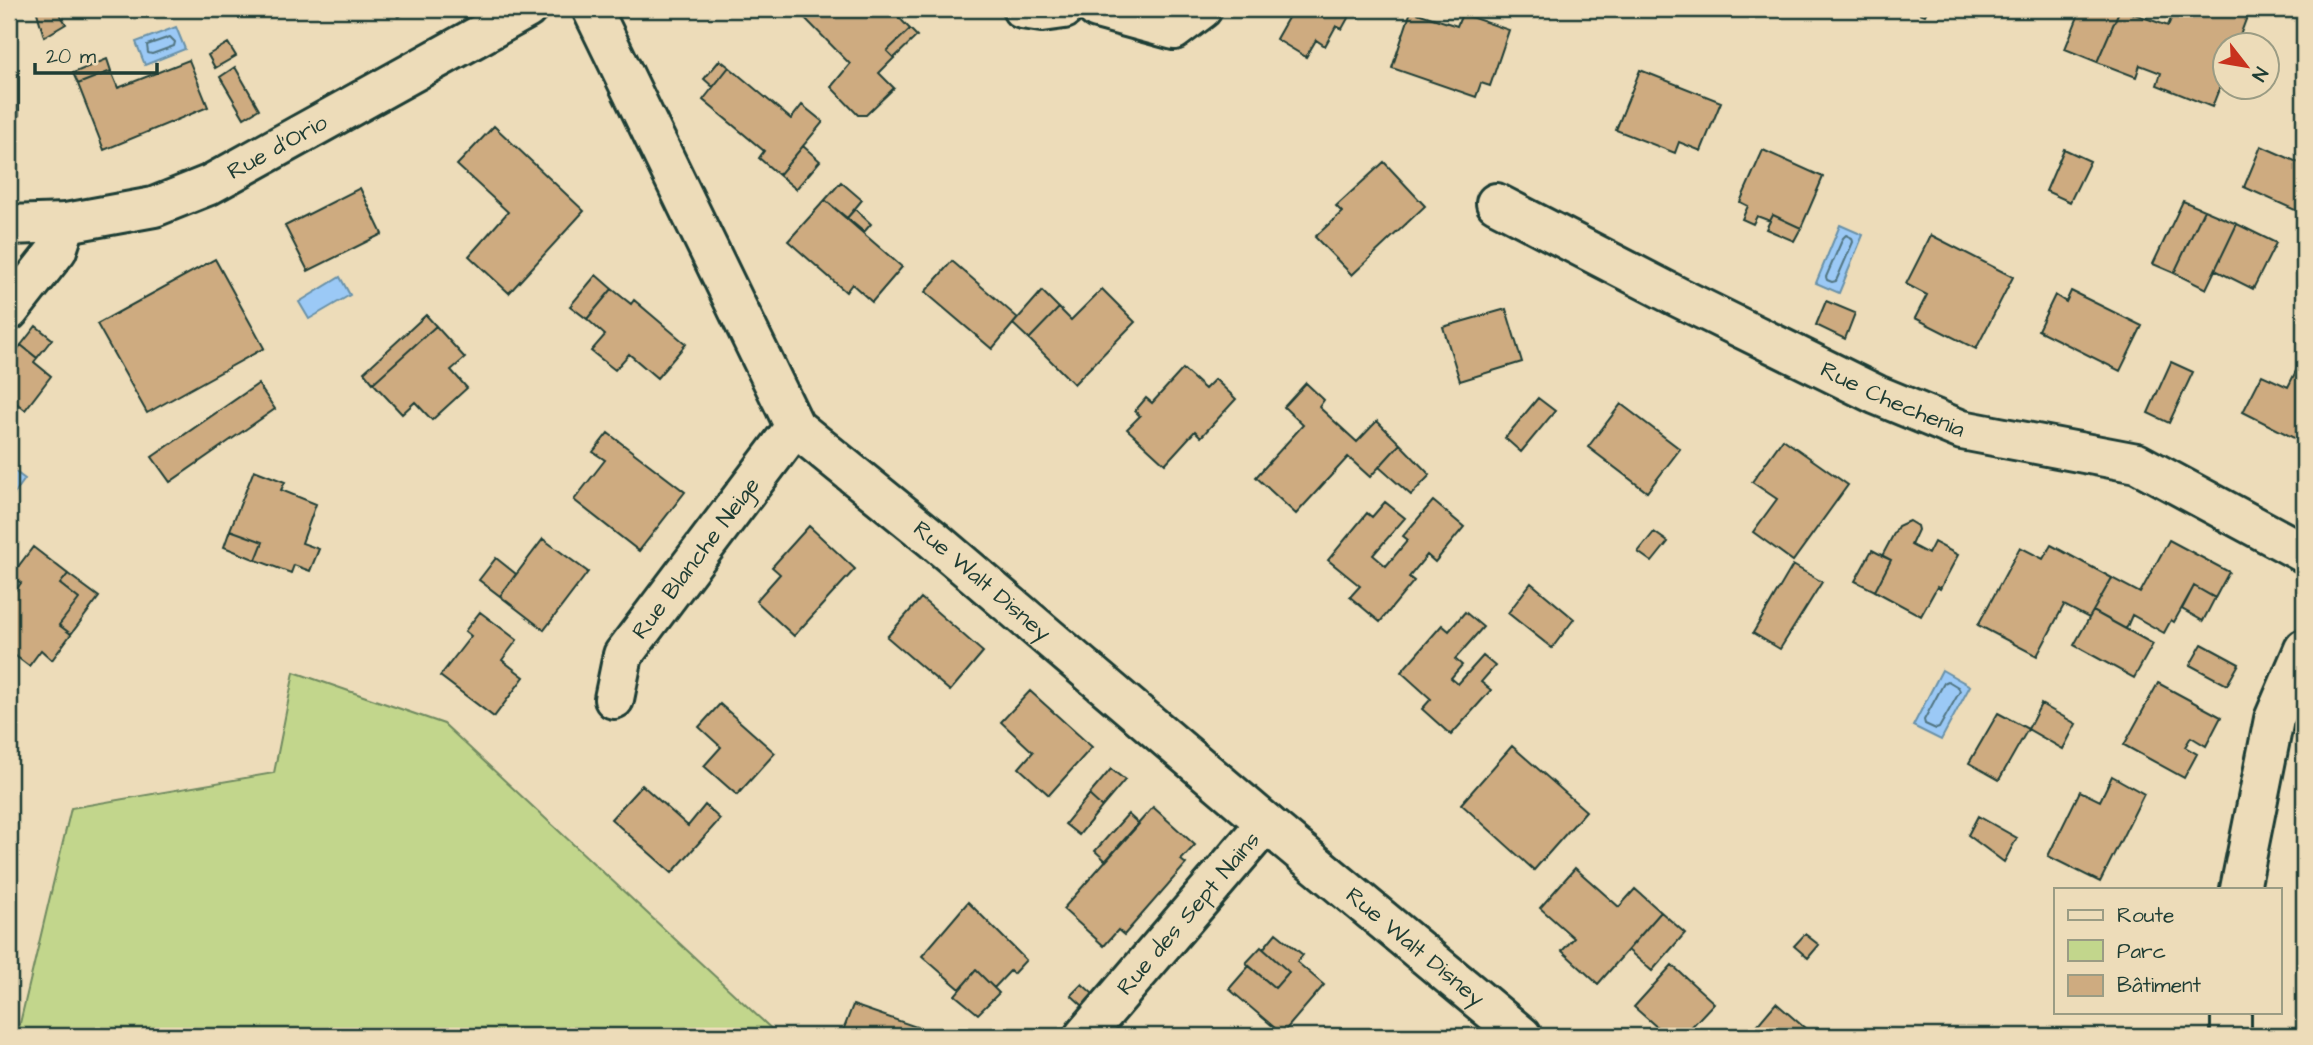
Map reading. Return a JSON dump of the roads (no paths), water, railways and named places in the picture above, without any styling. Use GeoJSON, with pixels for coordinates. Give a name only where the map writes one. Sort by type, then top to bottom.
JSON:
{"type":"FeatureCollection","features":[{"type":"Feature","properties":{"kind":"street","name":"Rue d'Orio"},"geometry":{"type":"LineString","coordinates":[[9,225],[66,223],[154,207],[209,185],[527,9]]}},
{"type":"Feature","properties":{"kind":"street","name":"Rue Walt Disney"},"geometry":{"type":"LineString","coordinates":[[592,9],[795,427],[934,540],[1266,823],[1522,1036]]}},
{"type":"Feature","properties":{"kind":"street"},"geometry":{"type":"LineString","coordinates":[[1021,9],[1041,12],[1064,9]]}},
{"type":"Feature","properties":{"kind":"street"},"geometry":{"type":"LineString","coordinates":[[1097,9],[1174,30],[1202,9]]}},
{"type":"Feature","properties":{"kind":"street","name":"Rue Chechenia"},"geometry":{"type":"LineString","coordinates":[[1496,203],[1877,396],[1962,430],[2137,463],[2304,553]]}},
{"type":"Feature","properties":{"kind":"street"},"geometry":{"type":"LineString","coordinates":[[9,310],[57,250],[66,223]]}},
{"type":"Feature","properties":{"kind":"street","name":"Rue Blanche Neige"},"geometry":{"type":"LineString","coordinates":[[614,699],[623,654],[795,427]]}},
{"type":"Feature","properties":{"kind":"street"},"geometry":{"type":"LineString","coordinates":[[2240,888],[2274,719],[2304,649]]}},
{"type":"Feature","properties":{"kind":"street","name":"Rue des Sept Nains"},"geometry":{"type":"LineString","coordinates":[[1084,1036],[1266,823]]}},
{"type":"Feature","properties":{"kind":"street"},"geometry":{"type":"LineString","coordinates":[[2231,1014],[2231,1036]]}},
{"type":"Feature","properties":{"kind":"water"},"geometry":{"type":"Polygon","coordinates":[[[176,27],[185,49],[145,65],[136,42],[176,27]]]}},
{"type":"Feature","properties":{"kind":"water"},"geometry":{"type":"Polygon","coordinates":[[[1840,225],[1863,235],[1839,293],[1816,283],[1840,225]]]}},
{"type":"Feature","properties":{"kind":"water"},"geometry":{"type":"Polygon","coordinates":[[[340,277],[350,295],[309,319],[299,302],[340,277]]]}},
{"type":"Feature","properties":{"kind":"water"},"geometry":{"type":"Polygon","coordinates":[[[9,467],[25,479],[9,501],[9,467]]]}},
{"type":"Feature","properties":{"kind":"water"},"geometry":{"type":"Polygon","coordinates":[[[1942,670],[1970,686],[1941,740],[1913,726],[1942,670]]]}}]}
